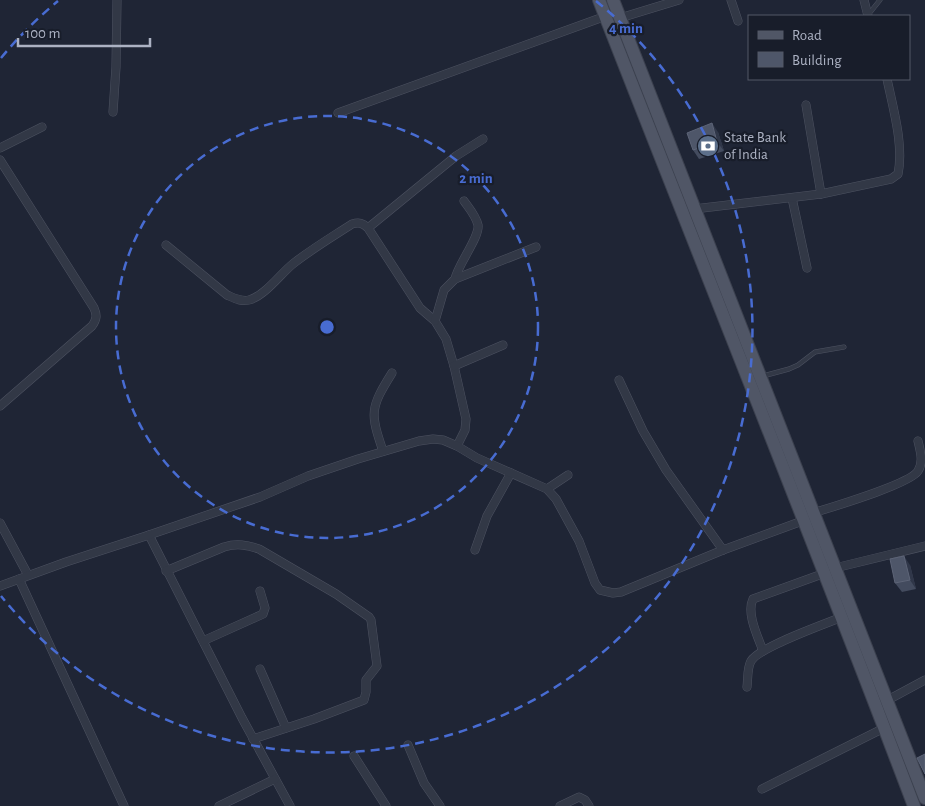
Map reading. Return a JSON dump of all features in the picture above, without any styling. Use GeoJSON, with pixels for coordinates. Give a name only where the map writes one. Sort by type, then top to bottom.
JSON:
{"type":"FeatureCollection","features":[{"type":"Feature","properties":{"kind":"main road"},"geometry":{"type":"LineString","coordinates":[[599,0],[680,210],[925,798]]}},
{"type":"Feature","properties":{"kind":"main road"},"geometry":{"type":"LineString","coordinates":[[613,0],[761,377],[809,517]]}},
{"type":"Feature","properties":{"kind":"main road"},"geometry":{"type":"LineString","coordinates":[[830,570],[842,616],[914,806]]}},
{"type":"Feature","properties":{"kind":"street"},"geometry":{"type":"LineString","coordinates":[[113,112],[116,67],[116,0]]}},
{"type":"Feature","properties":{"kind":"street"},"geometry":{"type":"LineString","coordinates":[[620,18],[679,0]]}},
{"type":"Feature","properties":{"kind":"street"},"geometry":{"type":"LineString","coordinates":[[731,0],[738,21]]}},
{"type":"Feature","properties":{"kind":"street"},"geometry":{"type":"LineString","coordinates":[[864,0],[868,15]]}},
{"type":"Feature","properties":{"kind":"street"},"geometry":{"type":"LineString","coordinates":[[338,112],[606,16]]}},
{"type":"Feature","properties":{"kind":"street"},"geometry":{"type":"LineString","coordinates":[[694,209],[821,194],[892,179],[898,174],[900,166],[896,128],[887,80]]}},
{"type":"Feature","properties":{"kind":"street"},"geometry":{"type":"LineString","coordinates":[[806,106],[821,194]]}},
{"type":"Feature","properties":{"kind":"street"},"geometry":{"type":"LineString","coordinates":[[0,148],[42,127]]}},
{"type":"Feature","properties":{"kind":"street"},"geometry":{"type":"LineString","coordinates":[[368,228],[456,156],[483,138]]}},
{"type":"Feature","properties":{"kind":"street"},"geometry":{"type":"LineString","coordinates":[[0,162],[97,314],[96,321],[92,326],[0,406]]}},
{"type":"Feature","properties":{"kind":"street"},"geometry":{"type":"LineString","coordinates":[[792,198],[807,268]]}},
{"type":"Feature","properties":{"kind":"street"},"geometry":{"type":"LineString","coordinates":[[455,279],[458,268],[478,231],[476,220],[464,201]]}},
{"type":"Feature","properties":{"kind":"street"},"geometry":{"type":"LineString","coordinates":[[166,245],[227,295],[237,300],[248,300],[258,296],[314,248],[352,224],[358,222],[364,224],[420,308],[435,321],[446,340],[466,419],[465,430],[457,446]]}},
{"type":"Feature","properties":{"kind":"street"},"geometry":{"type":"LineString","coordinates":[[435,321],[444,290],[455,279],[536,247]]}},
{"type":"Feature","properties":{"kind":"street"},"geometry":{"type":"LineString","coordinates":[[454,366],[503,345]]}},
{"type":"Feature","properties":{"kind":"street"},"geometry":{"type":"LineString","coordinates":[[383,451],[374,425],[374,405],[392,373]]}},
{"type":"Feature","properties":{"kind":"street"},"geometry":{"type":"LineString","coordinates":[[619,380],[643,431],[666,470],[723,550]]}},
{"type":"Feature","properties":{"kind":"street"},"geometry":{"type":"LineString","coordinates":[[0,586],[260,497],[308,476],[383,451],[433,439],[443,440],[457,446],[476,458],[547,488],[556,499],[579,541],[595,583],[600,590],[605,592],[621,592],[723,550],[888,488],[916,474],[920,470],[921,463],[918,441]]}},
{"type":"Feature","properties":{"kind":"street"},"geometry":{"type":"LineString","coordinates":[[476,550],[487,516],[511,473]]}},
{"type":"Feature","properties":{"kind":"street"},"geometry":{"type":"LineString","coordinates":[[547,488],[568,476]]}},
{"type":"Feature","properties":{"kind":"street"},"geometry":{"type":"LineString","coordinates":[[0,523],[28,576]]}},
{"type":"Feature","properties":{"kind":"street"},"geometry":{"type":"LineString","coordinates":[[149,535],[253,739],[290,806]]}},
{"type":"Feature","properties":{"kind":"street"},"geometry":{"type":"LineString","coordinates":[[166,571],[224,547],[232,545],[249,546],[259,549],[322,585],[369,617],[372,626],[377,666],[366,680],[364,700],[314,720],[253,739]]}},
{"type":"Feature","properties":{"kind":"street"},"geometry":{"type":"LineString","coordinates":[[763,651],[752,617],[750,607],[752,599],[830,570],[925,546]]}},
{"type":"Feature","properties":{"kind":"street"},"geometry":{"type":"LineString","coordinates":[[19,579],[124,806]]}},
{"type":"Feature","properties":{"kind":"street"},"geometry":{"type":"LineString","coordinates":[[203,641],[263,614],[265,608],[260,592]]}},
{"type":"Feature","properties":{"kind":"street"},"geometry":{"type":"LineString","coordinates":[[747,688],[751,661],[755,655],[842,616]]}},
{"type":"Feature","properties":{"kind":"street"},"geometry":{"type":"LineString","coordinates":[[260,669],[286,728]]}},
{"type":"Feature","properties":{"kind":"street"},"geometry":{"type":"LineString","coordinates":[[886,701],[925,680]]}},
{"type":"Feature","properties":{"kind":"street"},"geometry":{"type":"LineString","coordinates":[[762,790],[884,728]]}},
{"type":"Feature","properties":{"kind":"street"},"geometry":{"type":"LineString","coordinates":[[408,745],[424,783],[440,806]]}},
{"type":"Feature","properties":{"kind":"street"},"geometry":{"type":"LineString","coordinates":[[354,756],[386,806]]}},
{"type":"Feature","properties":{"kind":"street"},"geometry":{"type":"LineString","coordinates":[[219,806],[275,779]]}},
{"type":"Feature","properties":{"kind":"street"},"geometry":{"type":"LineString","coordinates":[[560,806],[579,798],[585,800],[589,806]]}},
{"type":"Feature","properties":{"kind":"lane"},"geometry":{"type":"LineString","coordinates":[[869,15],[880,0]]}},
{"type":"Feature","properties":{"kind":"lane"},"geometry":{"type":"LineString","coordinates":[[761,377],[789,369],[815,352],[844,347]]}},
{"type":"Feature","properties":{"kind":"building"},"geometry":{"type":"Polygon","coordinates":[[[712,123],[717,142],[693,150],[687,133],[712,123]]]}},
{"type":"Feature","properties":{"kind":"building"},"geometry":{"type":"Polygon","coordinates":[[[904,556],[910,580],[895,583],[890,559],[904,556]]]}},
{"type":"Feature","properties":{"kind":"building"},"geometry":{"type":"Polygon","coordinates":[[[925,754],[925,774],[917,758],[925,754]]]}},
{"type":"Feature","properties":{"kind":"place","name":"State Bank of India"},"geometry":{"type":"Point","coordinates":[708,146]}}]}
